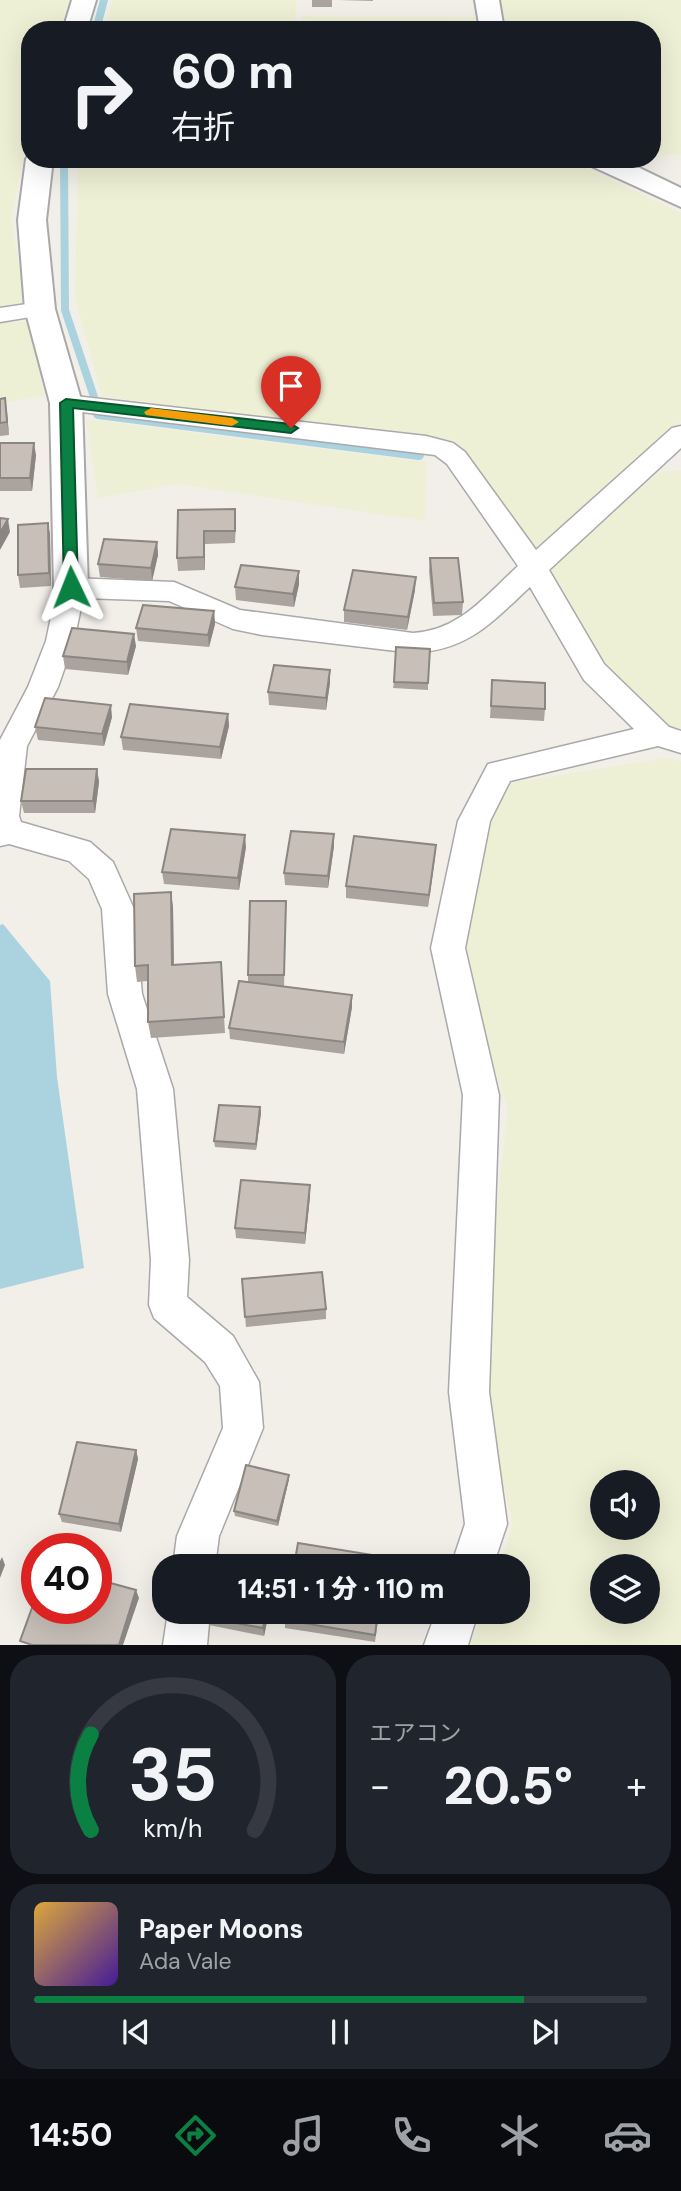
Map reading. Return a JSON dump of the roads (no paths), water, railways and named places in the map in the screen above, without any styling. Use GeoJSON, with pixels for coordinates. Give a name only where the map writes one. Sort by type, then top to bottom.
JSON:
{"type":"FeatureCollection","features":[{"type":"Feature","properties":{"kind":"street"},"geometry":{"type":"LineString","coordinates":[[78,21],[84,0]]}},
{"type":"Feature","properties":{"kind":"street"},"geometry":{"type":"LineString","coordinates":[[487,0],[490,21]]}},
{"type":"Feature","properties":{"kind":"street"},"geometry":{"type":"LineString","coordinates":[[39,168],[32,220],[40,309],[66,403],[71,587],[60,641],[43,687],[6,745],[4,833],[79,851],[102,872],[118,909],[125,994],[155,1089],[170,1260],[168,1305],[219,1349],[239,1382],[243,1428],[198,1536],[196,1554]]}},
{"type":"Feature","properties":{"kind":"street"},"geometry":{"type":"LineString","coordinates":[[617,168],[681,199]]}},
{"type":"Feature","properties":{"kind":"street"},"geometry":{"type":"LineString","coordinates":[[0,315],[40,309]]}},
{"type":"Feature","properties":{"kind":"street"},"geometry":{"type":"LineString","coordinates":[[66,403],[426,444],[444,449],[456,458],[533,567],[594,672],[669,739]]}},
{"type":"Feature","properties":{"kind":"street"},"geometry":{"type":"LineString","coordinates":[[71,587],[174,592],[233,619],[262,625],[413,643],[437,642],[456,636],[472,624],[681,434]]}},
{"type":"Feature","properties":{"kind":"street"},"geometry":{"type":"LineString","coordinates":[[476,1554],[486,1524],[469,1392],[481,1095],[448,948],[474,821],[499,772],[669,739]]}},
{"type":"Feature","properties":{"kind":"street"},"geometry":{"type":"LineString","coordinates":[[185,1645],[188,1624]]}},
{"type":"Feature","properties":{"kind":"street"},"geometry":{"type":"LineString","coordinates":[[446,1645],[453,1624]]}},
{"type":"Feature","properties":{"kind":"water"},"geometry":{"type":"Polygon","coordinates":[[[3,924],[50,981],[57,1077],[84,1268],[0,1289],[0,925],[3,924]]]}},
{"type":"Feature","properties":{"kind":"waterway"},"geometry":{"type":"LineString","coordinates":[[98,21],[104,0]]}},
{"type":"Feature","properties":{"kind":"waterway"},"geometry":{"type":"LineString","coordinates":[[64,168],[65,310],[100,414]]}},
{"type":"Feature","properties":{"kind":"waterway"},"geometry":{"type":"LineString","coordinates":[[100,414],[419,455]]}}]}
